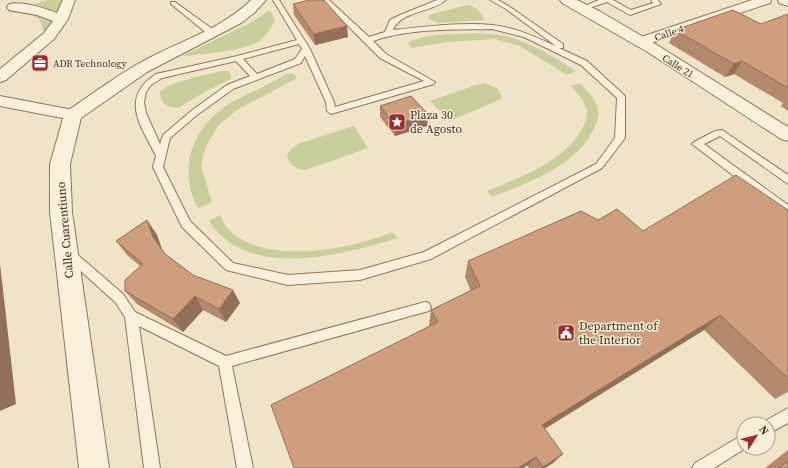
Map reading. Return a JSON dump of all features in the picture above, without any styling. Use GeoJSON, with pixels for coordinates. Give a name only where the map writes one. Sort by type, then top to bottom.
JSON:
{"type":"FeatureCollection","features":[{"type":"Feature","properties":{"kind":"street"},"geometry":{"type":"LineString","coordinates":[[0,11],[38,0]]}},
{"type":"Feature","properties":{"kind":"street"},"geometry":{"type":"LineString","coordinates":[[0,77],[49,36],[61,19],[69,0]]}},
{"type":"Feature","properties":{"kind":"street"},"geometry":{"type":"LineString","coordinates":[[0,101],[73,115],[142,69],[231,23],[253,8],[259,0]]}},
{"type":"Feature","properties":{"kind":"street","name":"Calle 21"},"geometry":{"type":"LineString","coordinates":[[567,0],[640,42],[788,136]]}},
{"type":"Feature","properties":{"kind":"street","name":"Calle 4"},"geometry":{"type":"LineString","coordinates":[[640,42],[765,0]]}},
{"type":"Feature","properties":{"kind":"street"},"geometry":{"type":"LineString","coordinates":[[784,0],[788,2]]}},
{"type":"Feature","properties":{"kind":"street"},"geometry":{"type":"LineString","coordinates":[[14,7],[40,12],[61,19]]}},
{"type":"Feature","properties":{"kind":"street","name":"Calle Cuarentiuno"},"geometry":{"type":"LineString","coordinates":[[73,115],[60,164],[61,212],[94,468]]}},
{"type":"Feature","properties":{"kind":"lane"},"geometry":{"type":"LineString","coordinates":[[276,0],[303,45],[330,102],[331,112],[431,82],[382,56],[368,40],[325,0]]}},
{"type":"Feature","properties":{"kind":"lane"},"geometry":{"type":"LineString","coordinates":[[388,33],[393,22],[402,16],[443,0]]}},
{"type":"Feature","properties":{"kind":"lane"},"geometry":{"type":"LineString","coordinates":[[303,45],[298,61],[230,87],[194,113],[166,137],[158,167],[186,224],[230,267],[288,280],[360,275],[427,256],[599,166],[620,138],[621,96],[584,63],[508,8],[493,0]]}},
{"type":"Feature","properties":{"kind":"lane"},"geometry":{"type":"LineString","coordinates":[[583,8],[607,0],[630,13],[658,4],[654,0]]}},
{"type":"Feature","properties":{"kind":"lane"},"geometry":{"type":"LineString","coordinates":[[173,4],[212,33]]}},
{"type":"Feature","properties":{"kind":"lane"},"geometry":{"type":"LineString","coordinates":[[368,40],[388,33],[436,28],[492,26],[526,35],[584,63]]}},
{"type":"Feature","properties":{"kind":"lane"},"geometry":{"type":"LineString","coordinates":[[161,156],[141,110],[139,97],[143,87],[150,80],[158,76],[303,45]]}},
{"type":"Feature","properties":{"kind":"lane"},"geometry":{"type":"LineString","coordinates":[[238,58],[255,77]]}},
{"type":"Feature","properties":{"kind":"lane"},"geometry":{"type":"LineString","coordinates":[[788,180],[722,133],[718,133],[697,144],[788,211]]}},
{"type":"Feature","properties":{"kind":"lane"},"geometry":{"type":"LineString","coordinates":[[66,251],[119,298],[131,316],[152,468]]}},
{"type":"Feature","properties":{"kind":"lane"},"geometry":{"type":"LineString","coordinates":[[131,316],[225,362],[425,307]]}},
{"type":"Feature","properties":{"kind":"lane"},"geometry":{"type":"LineString","coordinates":[[225,362],[245,468]]}},
{"type":"Feature","properties":{"kind":"lane"},"geometry":{"type":"LineString","coordinates":[[776,422],[788,415]]}},
{"type":"Feature","properties":{"kind":"lane"},"geometry":{"type":"LineString","coordinates":[[700,468],[736,446]]}},
{"type":"Feature","properties":{"kind":"green space"},"geometry":{"type":"Polygon","coordinates":[[[48,0],[64,0],[58,22],[44,32],[40,20],[25,12],[6,13],[48,0]]]}},
{"type":"Feature","properties":{"kind":"green space"},"geometry":{"type":"Polygon","coordinates":[[[467,5],[478,10],[484,20],[438,23],[429,19],[428,16],[432,14],[467,5]]]}},
{"type":"Feature","properties":{"kind":"green space"},"geometry":{"type":"Polygon","coordinates":[[[270,10],[275,21],[264,37],[256,43],[236,49],[182,56],[252,22],[270,10]]]}},
{"type":"Feature","properties":{"kind":"green space"},"geometry":{"type":"Polygon","coordinates":[[[477,33],[502,35],[524,42],[551,55],[576,71],[567,75],[520,46],[495,39],[447,42],[411,48],[408,43],[424,37],[477,33]]]}},
{"type":"Feature","properties":{"kind":"green space"},"geometry":{"type":"Polygon","coordinates":[[[222,71],[227,71],[231,74],[231,79],[208,90],[178,108],[167,106],[161,99],[160,92],[171,85],[222,71]]]}},
{"type":"Feature","properties":{"kind":"green space"},"geometry":{"type":"Polygon","coordinates":[[[286,74],[294,74],[297,78],[237,110],[219,125],[206,146],[201,166],[212,202],[198,208],[192,194],[189,179],[189,164],[197,137],[216,114],[229,104],[286,74]]]}},
{"type":"Feature","properties":{"kind":"green space"},"geometry":{"type":"Polygon","coordinates":[[[485,83],[498,89],[502,97],[499,100],[450,121],[430,101],[479,84],[485,83]]]}},
{"type":"Feature","properties":{"kind":"green space"},"geometry":{"type":"Polygon","coordinates":[[[580,83],[594,99],[598,113],[597,122],[586,142],[564,163],[550,172],[492,197],[487,191],[538,169],[560,154],[579,134],[586,119],[587,110],[582,99],[571,86],[580,83]]]}},
{"type":"Feature","properties":{"kind":"green space"},"geometry":{"type":"Polygon","coordinates":[[[354,126],[368,148],[305,170],[298,169],[289,161],[287,155],[290,150],[298,144],[354,126]]]}},
{"type":"Feature","properties":{"kind":"green space"},"geometry":{"type":"Polygon","coordinates":[[[220,215],[228,229],[246,242],[265,248],[286,251],[332,249],[375,239],[392,232],[398,238],[375,245],[324,256],[297,258],[271,257],[247,251],[226,240],[209,221],[220,215]]]}},
{"type":"Feature","properties":{"kind":"building"},"geometry":{"type":"Polygon","coordinates":[[[310,0],[324,0],[347,26],[314,34],[293,4],[310,0]]]}},
{"type":"Feature","properties":{"kind":"building"},"geometry":{"type":"Polygon","coordinates":[[[733,10],[761,24],[788,14],[788,88],[742,61],[734,64],[675,30],[733,10]]]}},
{"type":"Feature","properties":{"kind":"building"},"geometry":{"type":"Polygon","coordinates":[[[411,96],[428,114],[395,125],[380,106],[411,96]]]}},
{"type":"Feature","properties":{"kind":"building","name":"Department of the Interior"},"geometry":{"type":"Polygon","coordinates":[[[736,175],[788,210],[788,378],[720,315],[542,425],[563,454],[543,467],[536,457],[518,468],[294,468],[271,405],[438,322],[431,310],[480,286],[468,261],[581,211],[598,220],[617,209],[643,231],[736,175]]]}},
{"type":"Feature","properties":{"kind":"building"},"geometry":{"type":"Polygon","coordinates":[[[147,220],[153,237],[165,254],[193,275],[233,290],[219,309],[195,296],[173,319],[125,291],[125,280],[143,264],[116,241],[147,220]]]}},
{"type":"Feature","properties":{"kind":"building"},"geometry":{"type":"Polygon","coordinates":[[[788,461],[788,468],[779,468],[788,461]]]}},
{"type":"Feature","properties":{"kind":"place","name":"ADR Technology"},"geometry":{"type":"Point","coordinates":[40,63]}},
{"type":"Feature","properties":{"kind":"place","name":"Plaza 30 de Agosto"},"geometry":{"type":"Point","coordinates":[397,122]}},
{"type":"Feature","properties":{"kind":"place","name":"Department of the Interior"},"geometry":{"type":"Point","coordinates":[566,333]}}]}
